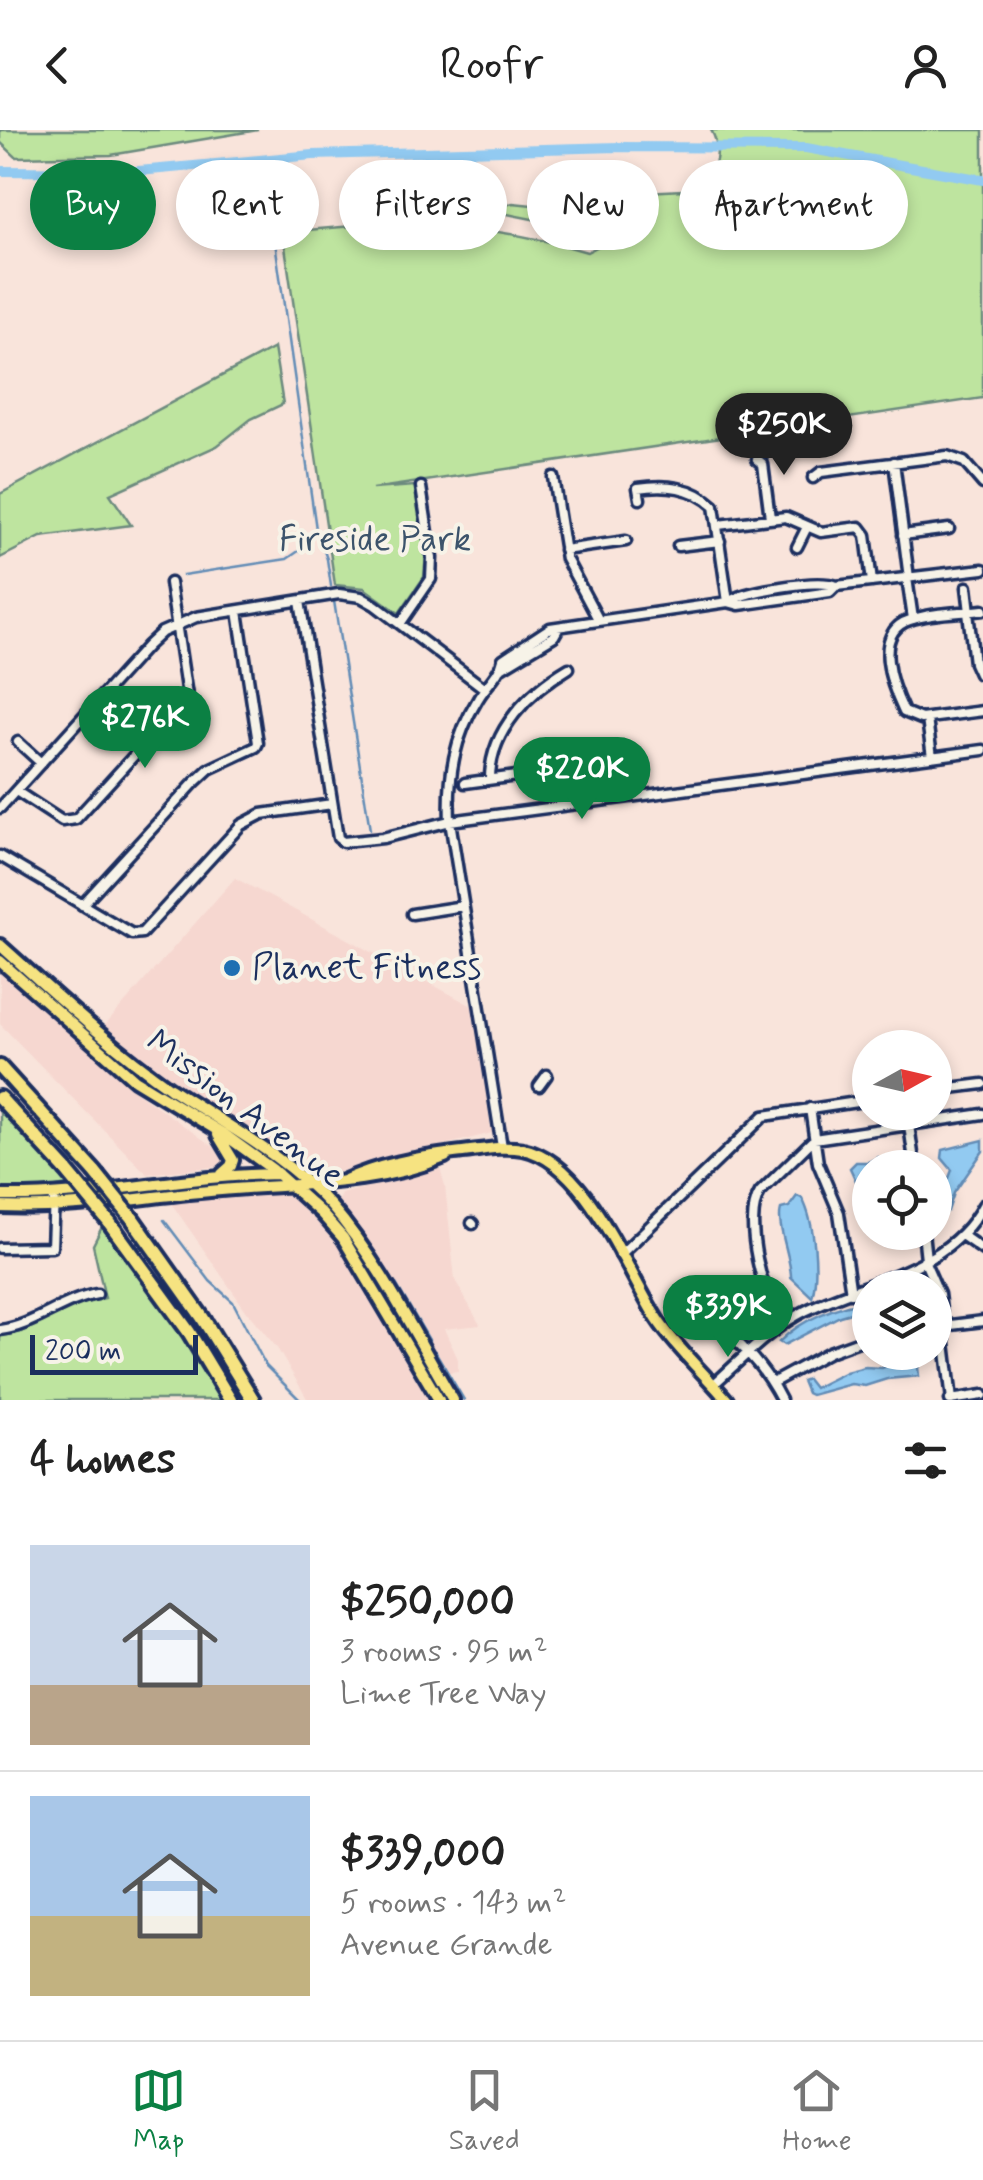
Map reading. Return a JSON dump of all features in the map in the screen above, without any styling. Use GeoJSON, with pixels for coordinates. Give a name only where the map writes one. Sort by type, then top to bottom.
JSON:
{"type":"FeatureCollection","features":[{"type":"Feature","properties":{"kind":"highway"},"geometry":{"type":"LineString","coordinates":[[0,1068],[132,1218],[194,1305],[253,1400]]}},
{"type":"Feature","properties":{"kind":"highway"},"geometry":{"type":"LineString","coordinates":[[0,1098],[109,1222],[189,1332],[230,1400]]}},
{"type":"Feature","properties":{"kind":"main road","name":"Mission Avenue"},"geometry":{"type":"LineString","coordinates":[[0,945],[94,1046],[135,1080],[206,1118],[308,1184],[330,1206],[358,1242],[454,1400]]}},
{"type":"Feature","properties":{"kind":"main road"},"geometry":{"type":"LineString","coordinates":[[0,962],[25,984],[44,992]]}},
{"type":"Feature","properties":{"kind":"main road","name":"Mission Avenue"},"geometry":{"type":"LineString","coordinates":[[44,992],[63,1001],[277,1174],[343,1238],[440,1400]]}},
{"type":"Feature","properties":{"kind":"main road"},"geometry":{"type":"LineString","coordinates":[[94,1046],[102,1045],[126,1064],[134,1060]]}},
{"type":"Feature","properties":{"kind":"main road"},"geometry":{"type":"LineString","coordinates":[[135,1080],[142,1074],[163,1088],[170,1087]]}},
{"type":"Feature","properties":{"kind":"main road"},"geometry":{"type":"LineString","coordinates":[[206,1118],[233,1160],[228,1170],[216,1177]]}},
{"type":"Feature","properties":{"kind":"main road"},"geometry":{"type":"LineString","coordinates":[[0,1196],[55,1201],[365,1180],[440,1154],[502,1147],[529,1151],[553,1161],[574,1178],[661,1324],[728,1400]]}},
{"type":"Feature","properties":{"kind":"main road"},"geometry":{"type":"LineString","coordinates":[[344,1180],[366,1170],[456,1153]]}},
{"type":"Feature","properties":{"kind":"main road"},"geometry":{"type":"LineString","coordinates":[[0,1207],[216,1177],[277,1174],[308,1184]]}},
{"type":"Feature","properties":{"kind":"street"},"geometry":{"type":"LineString","coordinates":[[822,484],[817,475],[954,456],[983,484]]}},
{"type":"Feature","properties":{"kind":"street"},"geometry":{"type":"LineString","coordinates":[[757,459],[763,464],[770,518]]}},
{"type":"Feature","properties":{"kind":"street"},"geometry":{"type":"LineString","coordinates":[[894,462],[913,619]]}},
{"type":"Feature","properties":{"kind":"street"},"geometry":{"type":"LineString","coordinates":[[554,477],[566,559],[598,619]]}},
{"type":"Feature","properties":{"kind":"street"},"geometry":{"type":"LineString","coordinates":[[640,499],[638,488],[664,484],[705,498],[714,506],[728,602]]}},
{"type":"Feature","properties":{"kind":"street"},"geometry":{"type":"LineString","coordinates":[[400,624],[430,579],[432,558],[420,488]]}},
{"type":"Feature","properties":{"kind":"street"},"geometry":{"type":"LineString","coordinates":[[718,525],[786,517],[822,532],[860,528],[866,536],[872,582]]}},
{"type":"Feature","properties":{"kind":"street"},"geometry":{"type":"LineString","coordinates":[[796,546],[806,527]]}},
{"type":"Feature","properties":{"kind":"street"},"geometry":{"type":"LineString","coordinates":[[903,535],[949,529]]}},
{"type":"Feature","properties":{"kind":"street"},"geometry":{"type":"LineString","coordinates":[[564,550],[626,541]]}},
{"type":"Feature","properties":{"kind":"street"},"geometry":{"type":"LineString","coordinates":[[678,546],[720,541]]}},
{"type":"Feature","properties":{"kind":"street"},"geometry":{"type":"LineString","coordinates":[[502,1147],[450,821],[449,784],[455,751],[466,719],[484,688],[501,668],[554,636],[558,629],[598,619],[728,602],[738,595],[828,582],[836,586],[983,569]]}},
{"type":"Feature","properties":{"kind":"street"},"geometry":{"type":"LineString","coordinates":[[16,791],[62,822],[76,819],[160,727],[186,710],[170,583]]}},
{"type":"Feature","properties":{"kind":"street"},"geometry":{"type":"LineString","coordinates":[[967,587],[979,674]]}},
{"type":"Feature","properties":{"kind":"street"},"geometry":{"type":"LineString","coordinates":[[0,808],[147,646],[177,624],[340,594],[360,597],[484,688]]}},
{"type":"Feature","properties":{"kind":"street"},"geometry":{"type":"LineString","coordinates":[[300,601],[338,838],[343,842],[383,838],[450,821],[983,750]]}},
{"type":"Feature","properties":{"kind":"street"},"geometry":{"type":"LineString","coordinates":[[82,905],[209,769],[256,748],[238,610]]}},
{"type":"Feature","properties":{"kind":"street"},"geometry":{"type":"LineString","coordinates":[[983,610],[907,620],[893,633],[886,662],[890,684],[904,712],[927,719],[983,712]]}},
{"type":"Feature","properties":{"kind":"street"},"geometry":{"type":"LineString","coordinates":[[490,778],[496,746],[516,710],[547,681],[569,668]]}},
{"type":"Feature","properties":{"kind":"street"},"geometry":{"type":"LineString","coordinates":[[927,719],[932,757]]}},
{"type":"Feature","properties":{"kind":"street"},"geometry":{"type":"LineString","coordinates":[[18,742],[41,763]]}},
{"type":"Feature","properties":{"kind":"street"},"geometry":{"type":"LineString","coordinates":[[464,782],[582,767]]}},
{"type":"Feature","properties":{"kind":"street"},"geometry":{"type":"LineString","coordinates":[[0,856],[132,934],[142,933],[241,825],[254,816],[332,804]]}},
{"type":"Feature","properties":{"kind":"street"},"geometry":{"type":"LineString","coordinates":[[412,914],[464,906]]}},
{"type":"Feature","properties":{"kind":"street"},"geometry":{"type":"LineString","coordinates":[[539,1086],[547,1075]]}},
{"type":"Feature","properties":{"kind":"street"},"geometry":{"type":"LineString","coordinates":[[952,1088],[983,1084]]}},
{"type":"Feature","properties":{"kind":"street"},"geometry":{"type":"LineString","coordinates":[[620,1255],[764,1116],[852,1104]]}},
{"type":"Feature","properties":{"kind":"street"},"geometry":{"type":"LineString","coordinates":[[810,1112],[818,1162],[838,1213],[850,1293]]}},
{"type":"Feature","properties":{"kind":"street"},"geometry":{"type":"LineString","coordinates":[[952,1119],[983,1114]]}},
{"type":"Feature","properties":{"kind":"street"},"geometry":{"type":"LineString","coordinates":[[782,1325],[770,1308],[763,1286],[753,1208],[760,1192],[814,1138],[873,1130]]}},
{"type":"Feature","properties":{"kind":"street"},"geometry":{"type":"LineString","coordinates":[[0,1248],[52,1248],[55,1201]]}},
{"type":"Feature","properties":{"kind":"street"},"geometry":{"type":"LineString","coordinates":[[714,1384],[802,1312],[890,1279],[963,1236],[983,1206]]}},
{"type":"Feature","properties":{"kind":"street"},"geometry":{"type":"LineString","coordinates":[[963,1236],[983,1250]]}},
{"type":"Feature","properties":{"kind":"street"},"geometry":{"type":"LineString","coordinates":[[924,1250],[929,1270]]}},
{"type":"Feature","properties":{"kind":"street"},"geometry":{"type":"LineString","coordinates":[[0,1330],[17,1328],[73,1299],[98,1294]]}},
{"type":"Feature","properties":{"kind":"street"},"geometry":{"type":"LineString","coordinates":[[702,1308],[748,1354],[772,1382],[781,1400]]}},
{"type":"Feature","properties":{"kind":"street"},"geometry":{"type":"LineString","coordinates":[[952,1325],[983,1321]]}},
{"type":"Feature","properties":{"kind":"street"},"geometry":{"type":"LineString","coordinates":[[772,1382],[852,1344]]}},
{"type":"Feature","properties":{"kind":"street"},"geometry":{"type":"LineString","coordinates":[[946,1370],[951,1400],[983,1395]]}},
{"type":"Feature","properties":{"kind":"shaded area"},"geometry":{"type":"Polygon","coordinates":[[[235,878],[472,1006],[492,1133],[338,1172],[303,1169],[101,1030],[235,878]]]}},
{"type":"Feature","properties":{"kind":"shaded area"},"geometry":{"type":"Polygon","coordinates":[[[0,969],[138,1093],[227,1157],[224,1166],[147,1174],[0,1024],[0,969]]]}},
{"type":"Feature","properties":{"kind":"shaded area"},"geometry":{"type":"Polygon","coordinates":[[[440,1168],[455,1280],[480,1325],[444,1329],[458,1359],[458,1371],[443,1373],[338,1201],[341,1194],[440,1168]]]}},
{"type":"Feature","properties":{"kind":"shaded area"},"geometry":{"type":"Polygon","coordinates":[[[270,1192],[288,1195],[334,1238],[432,1400],[308,1400],[277,1348],[247,1312],[169,1200],[270,1192]]]}},
{"type":"Feature","properties":{"kind":"green space"},"geometry":{"type":"Polygon","coordinates":[[[0,130],[258,130],[111,155],[16,157],[0,142],[0,130]]]}},
{"type":"Feature","properties":{"kind":"green space","name":"Fireside Park"},"geometry":{"type":"Polygon","coordinates":[[[711,130],[983,130],[983,398],[372,489],[415,486],[427,551],[424,577],[399,613],[364,588],[335,585],[286,250],[319,250],[319,229],[339,228],[339,250],[507,250],[507,233],[527,237],[527,250],[659,250],[659,191],[679,190],[679,250],[908,250],[908,160],[716,160],[711,130]]]}},
{"type":"Feature","properties":{"kind":"green space"},"geometry":{"type":"Polygon","coordinates":[[[527,204],[527,218],[507,214],[507,205],[527,204]]]}},
{"type":"Feature","properties":{"kind":"green space"},"geometry":{"type":"Polygon","coordinates":[[[274,348],[283,404],[251,419],[217,446],[110,494],[131,525],[41,537],[0,558],[0,494],[274,348]]]}},
{"type":"Feature","properties":{"kind":"green space"},"geometry":{"type":"Polygon","coordinates":[[[0,1106],[72,1184],[36,1191],[0,1189],[0,1106]]]}},
{"type":"Feature","properties":{"kind":"green space"},"geometry":{"type":"Polygon","coordinates":[[[104,1223],[187,1340],[221,1400],[0,1400],[0,1335],[21,1332],[68,1306],[105,1298],[93,1245],[104,1223]]]}},
{"type":"Feature","properties":{"kind":"water"},"geometry":{"type":"Polygon","coordinates":[[[983,1140],[983,1151],[952,1199],[952,1150],[943,1150],[983,1140]]]}},
{"type":"Feature","properties":{"kind":"water"},"geometry":{"type":"Polygon","coordinates":[[[797,1196],[802,1198],[813,1234],[812,1297],[791,1277],[780,1224],[781,1209],[789,1207],[797,1196]]]}},
{"type":"Feature","properties":{"kind":"water"},"geometry":{"type":"Polygon","coordinates":[[[852,1304],[852,1313],[784,1345],[779,1342],[820,1315],[852,1304]]]}},
{"type":"Feature","properties":{"kind":"water"},"geometry":{"type":"Polygon","coordinates":[[[918,1370],[919,1376],[865,1386],[851,1384],[811,1395],[802,1381],[807,1379],[814,1388],[846,1372],[918,1370]]]}},
{"type":"Feature","properties":{"kind":"waterway"},"geometry":{"type":"LineString","coordinates":[[0,171],[128,172],[313,155],[619,147],[806,148],[983,180]]}},
{"type":"Feature","properties":{"kind":"waterway"},"geometry":{"type":"LineString","coordinates":[[276,250],[316,529],[327,559],[331,586]]}},
{"type":"Feature","properties":{"kind":"waterway"},"geometry":{"type":"LineString","coordinates":[[183,575],[287,559],[306,546],[316,529]]}},
{"type":"Feature","properties":{"kind":"waterway"},"geometry":{"type":"LineString","coordinates":[[334,601],[370,830]]}},
{"type":"Feature","properties":{"kind":"waterway"},"geometry":{"type":"LineString","coordinates":[[164,1220],[210,1281],[233,1302],[266,1366],[300,1400]]}},
{"type":"Feature","properties":{"kind":"waterway"},"geometry":{"type":"LineString","coordinates":[[396,1284],[429,1340]]}},
{"type":"Feature","properties":{"kind":"waterway"},"geometry":{"type":"LineString","coordinates":[[435,1351],[464,1400]]}},
{"type":"Feature","properties":{"kind":"place","name":"Planet Fitness"},"geometry":{"type":"Point","coordinates":[232,968]}}]}
